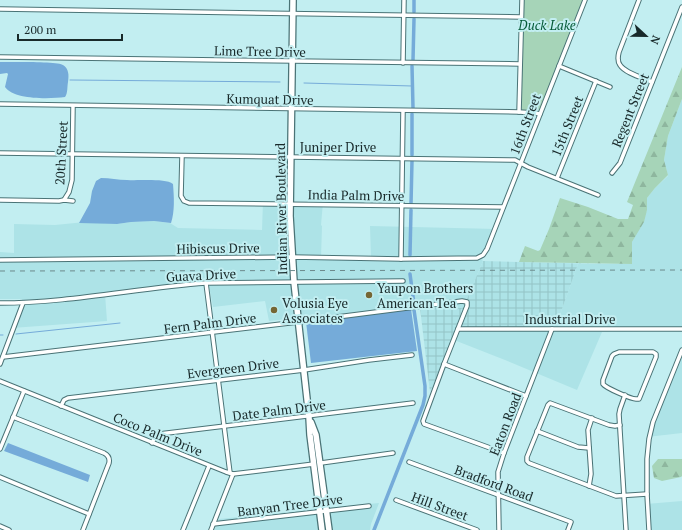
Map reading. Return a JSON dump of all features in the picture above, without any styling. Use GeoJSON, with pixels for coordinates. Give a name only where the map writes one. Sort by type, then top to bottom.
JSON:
{"type":"FeatureCollection","features":[{"type":"Feature","properties":{"kind":"main road","name":"Indian River Boulevard"},"geometry":{"type":"LineString","coordinates":[[293,0],[290,204],[292,258],[322,530]]}},
{"type":"Feature","properties":{"kind":"main road"},"geometry":{"type":"LineString","coordinates":[[309,417],[316,434],[329,530]]}},
{"type":"Feature","properties":{"kind":"street"},"geometry":{"type":"LineString","coordinates":[[403,63],[404,0]]}},
{"type":"Feature","properties":{"kind":"street"},"geometry":{"type":"LineString","coordinates":[[519,112],[522,0]]}},
{"type":"Feature","properties":{"kind":"street","name":"16th Street"},"geometry":{"type":"LineString","coordinates":[[483,255],[487,249],[585,0]]}},
{"type":"Feature","properties":{"kind":"street"},"geometry":{"type":"LineString","coordinates":[[639,0],[618,58],[620,65],[625,70],[652,82]]}},
{"type":"Feature","properties":{"kind":"street","name":"Regent Street"},"geometry":{"type":"LineString","coordinates":[[612,173],[620,163],[682,7]]}},
{"type":"Feature","properties":{"kind":"street"},"geometry":{"type":"LineString","coordinates":[[0,9],[522,17]]}},
{"type":"Feature","properties":{"kind":"street","name":"Lime Tree Drive"},"geometry":{"type":"LineString","coordinates":[[0,57],[520,64]]}},
{"type":"Feature","properties":{"kind":"street"},"geometry":{"type":"LineString","coordinates":[[559,66],[610,87]]}},
{"type":"Feature","properties":{"kind":"street","name":"15th Street"},"geometry":{"type":"LineString","coordinates":[[558,178],[596,81]]}},
{"type":"Feature","properties":{"kind":"street","name":"Kumquat Drive"},"geometry":{"type":"LineString","coordinates":[[0,104],[519,112],[540,114]]}},
{"type":"Feature","properties":{"kind":"street","name":"20th Street"},"geometry":{"type":"LineString","coordinates":[[64,200],[69,192],[72,180],[73,106]]}},
{"type":"Feature","properties":{"kind":"street"},"geometry":{"type":"LineString","coordinates":[[401,259],[403,111]]}},
{"type":"Feature","properties":{"kind":"street","name":"Juniper Drive"},"geometry":{"type":"LineString","coordinates":[[0,153],[515,160],[598,195]]}},
{"type":"Feature","properties":{"kind":"street","name":"India Palm Drive"},"geometry":{"type":"LineString","coordinates":[[182,156],[181,196],[184,201],[189,203],[503,207]]}},
{"type":"Feature","properties":{"kind":"street"},"geometry":{"type":"LineString","coordinates":[[0,200],[73,201]]}},
{"type":"Feature","properties":{"kind":"street","name":"Hibiscus Drive"},"geometry":{"type":"LineString","coordinates":[[0,260],[292,258],[401,259],[477,258],[483,255]]}},
{"type":"Feature","properties":{"kind":"street","name":"Guava Drive"},"geometry":{"type":"LineString","coordinates":[[0,303],[64,300],[178,285],[206,283],[404,281]]}},
{"type":"Feature","properties":{"kind":"street"},"geometry":{"type":"LineString","coordinates":[[206,283],[224,427],[232,473],[211,530]]}},
{"type":"Feature","properties":{"kind":"street","name":"Fern Palm Drive"},"geometry":{"type":"LineString","coordinates":[[3,357],[462,301],[467,302],[468,306],[458,329]]}},
{"type":"Feature","properties":{"kind":"street"},"geometry":{"type":"LineString","coordinates":[[0,364],[23,303]]}},
{"type":"Feature","properties":{"kind":"street"},"geometry":{"type":"LineString","coordinates":[[458,329],[444,364],[424,424],[504,453]]}},
{"type":"Feature","properties":{"kind":"street","name":"Industrial Drive"},"geometry":{"type":"LineString","coordinates":[[458,329],[682,329]]}},
{"type":"Feature","properties":{"kind":"street","name":"Eaton Road"},"geometry":{"type":"LineString","coordinates":[[499,530],[497,495],[498,472],[552,329]]}},
{"type":"Feature","properties":{"kind":"street"},"geometry":{"type":"LineString","coordinates":[[649,530],[647,459],[649,440],[653,422],[682,350]]}},
{"type":"Feature","properties":{"kind":"street"},"geometry":{"type":"LineString","coordinates":[[619,352],[653,352],[656,354],[640,397],[636,399],[625,396],[606,388],[603,384],[603,380],[612,356],[619,352]]}},
{"type":"Feature","properties":{"kind":"street","name":"Evergreen Drive"},"geometry":{"type":"LineString","coordinates":[[61,406],[64,400],[68,398],[412,356]]}},
{"type":"Feature","properties":{"kind":"street"},"geometry":{"type":"LineString","coordinates":[[444,364],[526,396]]}},
{"type":"Feature","properties":{"kind":"street","name":"Coco Palm Drive"},"geometry":{"type":"LineString","coordinates":[[0,381],[209,466],[232,473],[314,464]]}},
{"type":"Feature","properties":{"kind":"street"},"geometry":{"type":"LineString","coordinates":[[0,449],[24,391]]}},
{"type":"Feature","properties":{"kind":"street"},"geometry":{"type":"LineString","coordinates":[[625,396],[619,414],[626,530]]}},
{"type":"Feature","properties":{"kind":"street","name":"Date Palm Drive"},"geometry":{"type":"LineString","coordinates":[[152,443],[158,434],[309,417],[413,403]]}},
{"type":"Feature","properties":{"kind":"street"},"geometry":{"type":"LineString","coordinates":[[620,426],[612,426],[550,403],[548,404],[527,457],[527,461],[616,496],[647,494]]}},
{"type":"Feature","properties":{"kind":"street"},"geometry":{"type":"LineString","coordinates":[[13,417],[107,455],[109,458],[109,463],[82,530]]}},
{"type":"Feature","properties":{"kind":"street"},"geometry":{"type":"LineString","coordinates":[[589,486],[591,474],[588,430],[592,418]]}},
{"type":"Feature","properties":{"kind":"street"},"geometry":{"type":"LineString","coordinates":[[537,432],[578,447],[589,448]]}},
{"type":"Feature","properties":{"kind":"street"},"geometry":{"type":"LineString","coordinates":[[321,463],[393,453]]}},
{"type":"Feature","properties":{"kind":"street","name":"Bradford Road"},"geometry":{"type":"LineString","coordinates":[[410,462],[570,522],[568,530]]}},
{"type":"Feature","properties":{"kind":"street"},"geometry":{"type":"LineString","coordinates":[[183,530],[209,466]]}},
{"type":"Feature","properties":{"kind":"street"},"geometry":{"type":"LineString","coordinates":[[0,477],[89,514]]}},
{"type":"Feature","properties":{"kind":"street","name":"Hill Street"},"geometry":{"type":"LineString","coordinates":[[396,500],[476,530]]}},
{"type":"Feature","properties":{"kind":"street","name":"Banyan Tree Drive"},"geometry":{"type":"LineString","coordinates":[[213,524],[369,506]]}},
{"type":"Feature","properties":{"kind":"street"},"geometry":{"type":"LineString","coordinates":[[0,526],[9,530]]}},
{"type":"Feature","properties":{"kind":"shaded area"},"geometry":{"type":"Polygon","coordinates":[[[0,62],[44,62],[63,65],[67,70],[68,75],[65,97],[33,98],[10,91],[5,87],[8,74],[0,74],[0,62]]]}},
{"type":"Feature","properties":{"kind":"shaded area"},"geometry":{"type":"Polygon","coordinates":[[[682,99],[682,330],[602,332],[577,390],[454,340],[459,327],[556,326],[578,264],[632,264],[632,242],[647,210],[647,198],[668,176],[664,160],[668,136],[682,99]]]}},
{"type":"Feature","properties":{"kind":"shaded area"},"geometry":{"type":"Polygon","coordinates":[[[101,178],[158,180],[173,184],[174,209],[171,223],[154,221],[117,224],[79,223],[90,203],[92,191],[96,181],[101,178]]]}},
{"type":"Feature","properties":{"kind":"shaded area"},"geometry":{"type":"Polygon","coordinates":[[[263,202],[288,202],[296,318],[269,321],[265,301],[213,307],[208,281],[105,294],[107,321],[12,328],[22,299],[0,299],[0,252],[14,253],[14,224],[55,225],[85,222],[117,224],[154,221],[170,223],[178,228],[262,230],[263,202]]]}},
{"type":"Feature","properties":{"kind":"shaded area"},"geometry":{"type":"Polygon","coordinates":[[[292,202],[323,202],[321,258],[371,257],[370,226],[497,229],[482,260],[483,261],[463,308],[420,308],[306,322],[305,317],[300,317],[296,282],[292,202]]]}},
{"type":"Feature","properties":{"kind":"shaded area"},"geometry":{"type":"Polygon","coordinates":[[[483,261],[601,264],[578,264],[556,326],[459,327],[430,392],[420,308],[463,308],[483,261]]]}},
{"type":"Feature","properties":{"kind":"shaded area"},"geometry":{"type":"Polygon","coordinates":[[[411,309],[417,351],[311,363],[306,322],[411,309]]]}},
{"type":"Feature","properties":{"kind":"shaded area"},"geometry":{"type":"Polygon","coordinates":[[[682,347],[682,433],[647,437],[666,390],[682,347]]]}},
{"type":"Feature","properties":{"kind":"shaded area"},"geometry":{"type":"Polygon","coordinates":[[[8,443],[90,475],[88,482],[4,451],[8,443]]]}},
{"type":"Feature","properties":{"kind":"shaded area"},"geometry":{"type":"Polygon","coordinates":[[[682,501],[682,530],[648,530],[646,504],[682,501]]]}},
{"type":"Feature","properties":{"kind":"shaded area"},"geometry":{"type":"Polygon","coordinates":[[[379,503],[370,530],[331,530],[329,508],[379,503]]]}},
{"type":"Feature","properties":{"kind":"shaded area"},"geometry":{"type":"Polygon","coordinates":[[[317,509],[320,530],[214,530],[219,519],[317,509]]]}},
{"type":"Feature","properties":{"kind":"green space","name":"Duck Lake"},"geometry":{"type":"Polygon","coordinates":[[[523,0],[583,0],[540,109],[533,111],[522,110],[521,107],[523,0]]]}},
{"type":"Feature","properties":{"kind":"green space"},"geometry":{"type":"Polygon","coordinates":[[[682,67],[682,99],[668,136],[664,160],[668,175],[647,198],[647,210],[644,222],[632,242],[632,264],[519,262],[525,246],[538,251],[540,250],[560,198],[618,219],[628,219],[633,205],[627,202],[682,67]]]}},
{"type":"Feature","properties":{"kind":"green space"},"geometry":{"type":"Polygon","coordinates":[[[658,459],[682,459],[682,476],[662,481],[654,478],[652,466],[658,459]]]}},
{"type":"Feature","properties":{"kind":"waterway"},"geometry":{"type":"LineString","coordinates":[[414,0],[414,12]]}},
{"type":"Feature","properties":{"kind":"waterway"},"geometry":{"type":"LineString","coordinates":[[413,60],[414,19]]}},
{"type":"Feature","properties":{"kind":"waterway"},"geometry":{"type":"LineString","coordinates":[[412,66],[413,108]]}},
{"type":"Feature","properties":{"kind":"waterway"},"geometry":{"type":"LineString","coordinates":[[70,80],[280,82]]}},
{"type":"Feature","properties":{"kind":"waterway"},"geometry":{"type":"LineString","coordinates":[[304,83],[412,86]]}},
{"type":"Feature","properties":{"kind":"waterway"},"geometry":{"type":"LineString","coordinates":[[412,114],[412,155]]}},
{"type":"Feature","properties":{"kind":"waterway"},"geometry":{"type":"LineString","coordinates":[[411,204],[412,161]]}},
{"type":"Feature","properties":{"kind":"waterway"},"geometry":{"type":"LineString","coordinates":[[410,255],[411,210]]}},
{"type":"Feature","properties":{"kind":"waterway"},"geometry":{"type":"LineString","coordinates":[[410,274],[414,304]]}},
{"type":"Feature","properties":{"kind":"waterway"},"geometry":{"type":"LineString","coordinates":[[374,530],[423,405],[425,396],[425,386],[414,310]]}},
{"type":"Feature","properties":{"kind":"waterway"},"geometry":{"type":"LineString","coordinates":[[16,334],[120,323]]}},
{"type":"Feature","properties":{"kind":"railway"},"geometry":{"type":"LineString","coordinates":[[0,271],[682,270]]}},
{"type":"Feature","properties":{"kind":"place","name":"Yaupon Brothers American Tea"},"geometry":{"type":"Point","coordinates":[369,295]}},
{"type":"Feature","properties":{"kind":"place","name":"Volusia Eye Associates"},"geometry":{"type":"Point","coordinates":[274,310]}}]}
